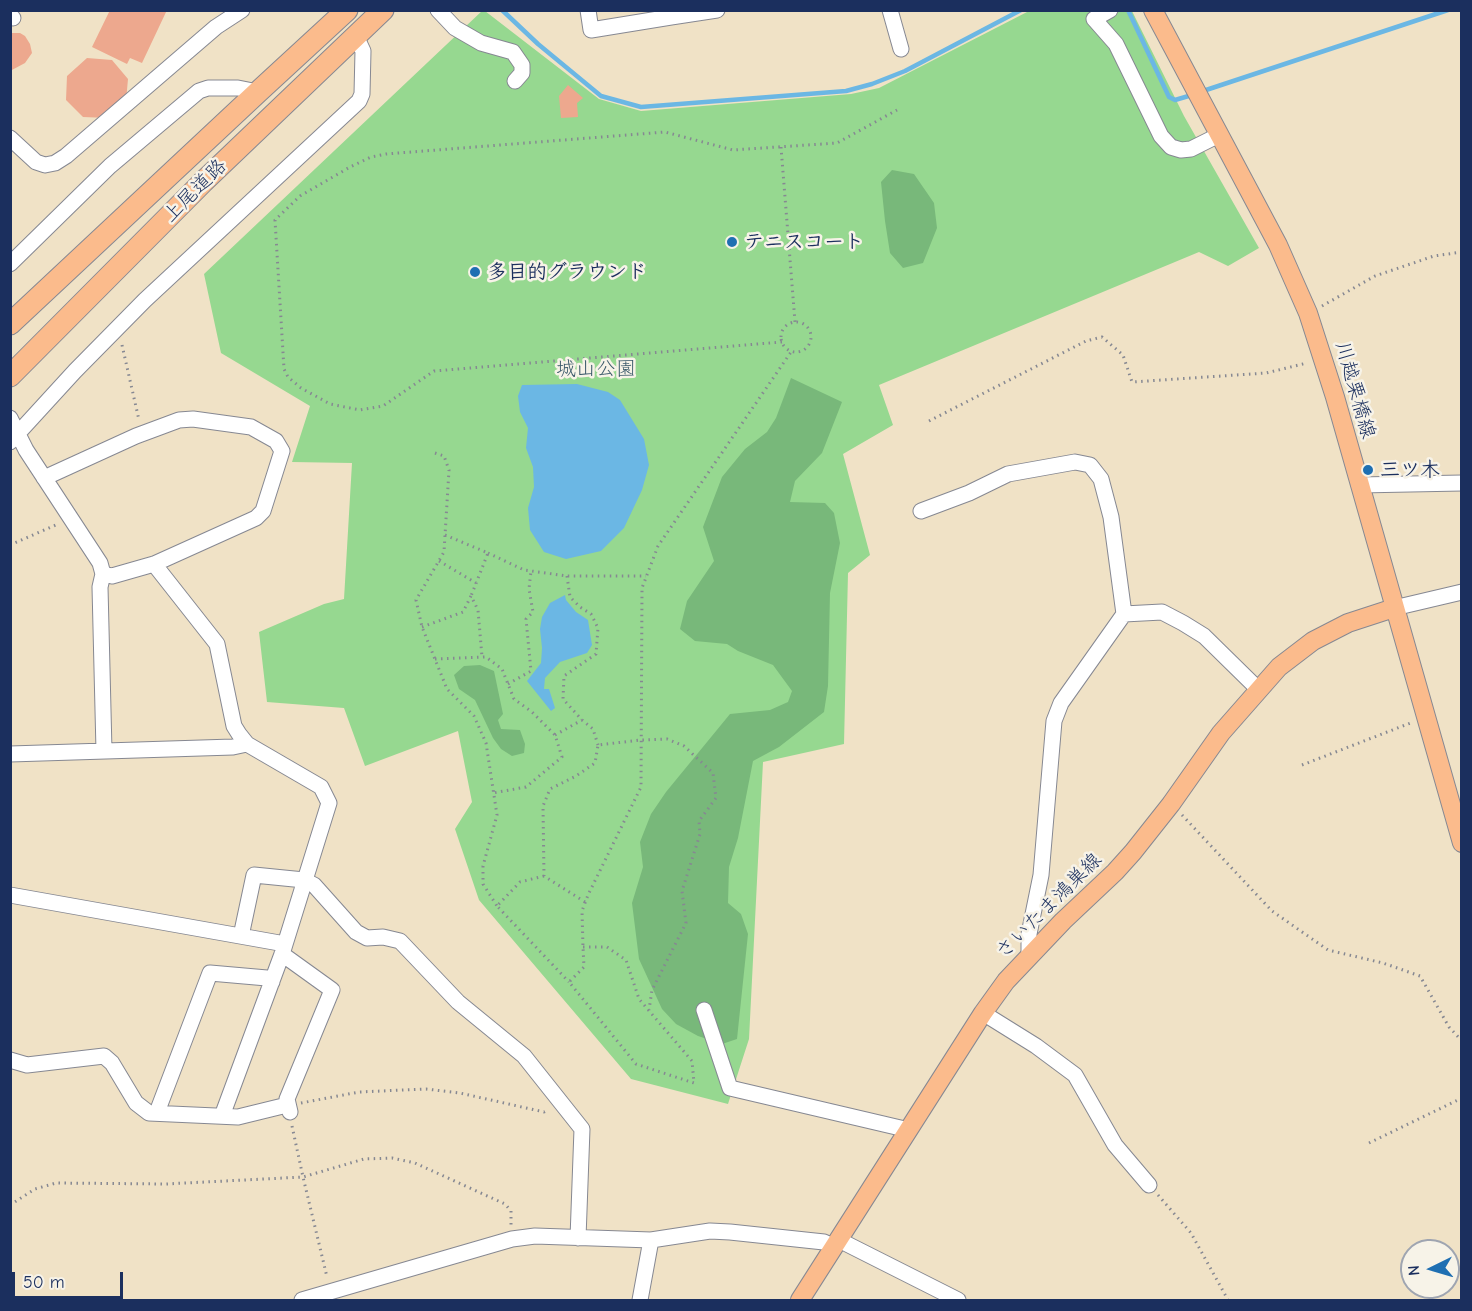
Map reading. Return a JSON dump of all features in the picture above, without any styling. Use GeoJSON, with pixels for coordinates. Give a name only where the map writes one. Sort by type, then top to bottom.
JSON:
{"type":"FeatureCollection","features":[{"type":"Feature","properties":{"kind":"highway","name":"上尾道路"},"geometry":{"type":"LineString","coordinates":[[10,324],[347,10]]}},
{"type":"Feature","properties":{"kind":"highway","name":"上尾道路"},"geometry":{"type":"LineString","coordinates":[[10,376],[203,182],[383,10]]}},
{"type":"Feature","properties":{"kind":"main road","name":"川越栗橋線"},"geometry":{"type":"LineString","coordinates":[[1153,10],[1278,245],[1308,313],[1461,843]]}},
{"type":"Feature","properties":{"kind":"main road","name":"さいたま鴻巣線"},"geometry":{"type":"LineString","coordinates":[[800,1300],[983,1013],[1006,981],[1029,955],[1114,872],[1151,831],[1221,733],[1279,667],[1313,641],[1348,623],[1394,608]]}},
{"type":"Feature","properties":{"kind":"street"},"geometry":{"type":"LineString","coordinates":[[216,27],[220,10]]}},
{"type":"Feature","properties":{"kind":"street"},"geometry":{"type":"LineString","coordinates":[[10,138],[36,162],[45,165],[55,163],[216,27],[242,10]]}},
{"type":"Feature","properties":{"kind":"street"},"geometry":{"type":"LineString","coordinates":[[438,10],[455,28],[481,44],[513,52],[522,65],[522,73],[515,81]]}},
{"type":"Feature","properties":{"kind":"street"},"geometry":{"type":"LineString","coordinates":[[588,10],[591,30],[670,14],[717,10]]}},
{"type":"Feature","properties":{"kind":"street"},"geometry":{"type":"LineString","coordinates":[[890,10],[901,50]]}},
{"type":"Feature","properties":{"kind":"street"},"geometry":{"type":"LineString","coordinates":[[1110,10],[1095,19],[1116,44],[1161,136],[1171,147],[1182,150],[1191,149],[1219,135]]}},
{"type":"Feature","properties":{"kind":"street"},"geometry":{"type":"LineString","coordinates":[[14,437],[145,300],[359,101],[362,94],[363,51],[356,36]]}},
{"type":"Feature","properties":{"kind":"street"},"geometry":{"type":"LineString","coordinates":[[10,264],[110,166],[199,91],[208,88],[238,88],[258,92]]}},
{"type":"Feature","properties":{"kind":"street"},"geometry":{"type":"LineString","coordinates":[[10,418],[14,437],[26,450],[100,563],[103,574],[100,587],[104,751]]}},
{"type":"Feature","properties":{"kind":"street"},"geometry":{"type":"LineString","coordinates":[[44,478],[142,433],[179,420],[193,419],[230,423],[251,428],[276,441],[282,451],[263,511],[256,518],[154,564],[112,576],[103,574]]}},
{"type":"Feature","properties":{"kind":"street"},"geometry":{"type":"LineString","coordinates":[[921,512],[969,494],[1008,474],[1075,462],[1090,465],[1101,479],[1112,517],[1124,614],[1061,703],[1054,721],[1041,876],[1029,934],[1029,955]]}},
{"type":"Feature","properties":{"kind":"street"},"geometry":{"type":"LineString","coordinates":[[1359,485],[1461,483]]}},
{"type":"Feature","properties":{"kind":"street"},"geometry":{"type":"LineString","coordinates":[[154,564],[217,644],[234,726],[247,744],[321,787],[329,803],[272,982],[222,1116]]}},
{"type":"Feature","properties":{"kind":"street"},"geometry":{"type":"LineString","coordinates":[[1394,608],[1461,592]]}},
{"type":"Feature","properties":{"kind":"street"},"geometry":{"type":"LineString","coordinates":[[1124,614],[1162,612],[1183,623],[1204,636],[1258,690]]}},
{"type":"Feature","properties":{"kind":"street"},"geometry":{"type":"LineString","coordinates":[[10,754],[233,747],[247,744]]}},
{"type":"Feature","properties":{"kind":"street"},"geometry":{"type":"LineString","coordinates":[[241,936],[254,875],[304,880],[314,885],[356,932],[368,938],[383,937],[400,941],[458,1002],[524,1056],[582,1129],[578,1238]]}},
{"type":"Feature","properties":{"kind":"street"},"geometry":{"type":"LineString","coordinates":[[10,895],[241,936],[283,949],[332,990],[287,1099],[288,1109],[238,1117],[149,1113],[136,1103],[112,1063],[104,1056],[27,1065],[10,1059]]}},
{"type":"Feature","properties":{"kind":"street"},"geometry":{"type":"LineString","coordinates":[[158,1113],[210,973],[267,978],[272,982]]}},
{"type":"Feature","properties":{"kind":"street"},"geometry":{"type":"LineString","coordinates":[[704,1010],[730,1088],[909,1130]]}},
{"type":"Feature","properties":{"kind":"street"},"geometry":{"type":"LineString","coordinates":[[983,1013],[1036,1046],[1075,1075],[1115,1145],[1149,1185]]}},
{"type":"Feature","properties":{"kind":"street"},"geometry":{"type":"LineString","coordinates":[[302,1300],[512,1239],[535,1236],[651,1240],[710,1231],[837,1243],[958,1300]]}},
{"type":"Feature","properties":{"kind":"street"},"geometry":{"type":"LineString","coordinates":[[640,1300],[651,1240]]}},
{"type":"Feature","properties":{"kind":"path"},"geometry":{"type":"LineString","coordinates":[[782,342],[434,371],[383,406],[360,410],[330,404],[301,388],[288,377],[284,369],[275,220],[300,196],[370,157],[386,154],[665,132],[733,150],[837,143],[897,110]]}},
{"type":"Feature","properties":{"kind":"path"},"geometry":{"type":"LineString","coordinates":[[781,147],[795,322]]}},
{"type":"Feature","properties":{"kind":"path"},"geometry":{"type":"LineString","coordinates":[[1308,313],[1375,276],[1434,256],[1461,252]]}},
{"type":"Feature","properties":{"kind":"path"},"geometry":{"type":"LineString","coordinates":[[795,322],[807,326],[812,336],[808,348],[803,351],[791,352],[782,342],[784,327],[795,322]]}},
{"type":"Feature","properties":{"kind":"path"},"geometry":{"type":"LineString","coordinates":[[114,332],[122,345],[142,433]]}},
{"type":"Feature","properties":{"kind":"path"},"geometry":{"type":"LineString","coordinates":[[929,421],[1086,341],[1102,337],[1123,355],[1132,382],[1266,373],[1323,359]]}},
{"type":"Feature","properties":{"kind":"path"},"geometry":{"type":"LineString","coordinates":[[570,982],[584,967],[582,911],[585,902],[641,787],[642,588],[646,576],[658,546],[791,352]]}},
{"type":"Feature","properties":{"kind":"path"},"geometry":{"type":"LineString","coordinates":[[435,453],[444,456],[449,470],[444,552],[416,600],[422,627],[447,689],[474,716],[486,743],[497,815],[483,866],[483,884],[497,906],[570,982],[636,1065],[694,1083],[692,1061],[639,999],[626,960],[608,947],[583,947]]}},
{"type":"Feature","properties":{"kind":"path"},"geometry":{"type":"LineString","coordinates":[[10,545],[71,519]]}},
{"type":"Feature","properties":{"kind":"path"},"geometry":{"type":"LineString","coordinates":[[446,535],[524,570],[567,576],[646,576]]}},
{"type":"Feature","properties":{"kind":"path"},"geometry":{"type":"LineString","coordinates":[[422,627],[462,612],[488,553]]}},
{"type":"Feature","properties":{"kind":"path"},"geometry":{"type":"LineString","coordinates":[[439,561],[476,583]]}},
{"type":"Feature","properties":{"kind":"path"},"geometry":{"type":"LineString","coordinates":[[508,684],[520,679],[531,670],[526,619],[533,612],[529,589],[531,571]]}},
{"type":"Feature","properties":{"kind":"path"},"geometry":{"type":"LineString","coordinates":[[544,876],[543,806],[550,789],[595,763],[598,745],[593,729],[563,699],[564,676],[596,654],[598,628],[591,614],[570,597],[567,576]]}},
{"type":"Feature","properties":{"kind":"path"},"geometry":{"type":"LineString","coordinates":[[471,596],[478,610],[482,657]]}},
{"type":"Feature","properties":{"kind":"path"},"geometry":{"type":"LineString","coordinates":[[435,659],[486,657],[502,669],[514,699],[532,712],[555,735],[562,757],[526,787],[493,793]]}},
{"type":"Feature","properties":{"kind":"path"},"geometry":{"type":"LineString","coordinates":[[1302,765],[1425,717]]}},
{"type":"Feature","properties":{"kind":"path"},"geometry":{"type":"LineString","coordinates":[[555,735],[582,720]]}},
{"type":"Feature","properties":{"kind":"path"},"geometry":{"type":"LineString","coordinates":[[598,745],[667,739],[684,746],[713,773],[716,798],[699,821],[700,834],[682,891],[686,923],[652,990],[649,1010]]}},
{"type":"Feature","properties":{"kind":"path"},"geometry":{"type":"LineString","coordinates":[[1171,804],[1272,911],[1328,950],[1383,963],[1420,976],[1449,1027],[1461,1041]]}},
{"type":"Feature","properties":{"kind":"path"},"geometry":{"type":"LineString","coordinates":[[497,906],[520,882],[544,876],[585,902]]}},
{"type":"Feature","properties":{"kind":"path"},"geometry":{"type":"LineString","coordinates":[[332,1293],[288,1109],[359,1092],[426,1089],[460,1093],[544,1112],[562,1106]]}},
{"type":"Feature","properties":{"kind":"path"},"geometry":{"type":"LineString","coordinates":[[1369,1143],[1461,1098]]}},
{"type":"Feature","properties":{"kind":"path"},"geometry":{"type":"LineString","coordinates":[[10,1205],[35,1190],[56,1183],[166,1184],[303,1177],[364,1160],[392,1158],[415,1163],[506,1204],[511,1211],[512,1239]]}},
{"type":"Feature","properties":{"kind":"path"},"geometry":{"type":"LineString","coordinates":[[1149,1185],[1191,1233],[1228,1300]]}},
{"type":"Feature","properties":{"kind":"green space","name":"城山公園"},"geometry":{"type":"Polygon","coordinates":[[[483,10],[599,99],[641,111],[851,94],[879,88],[1029,11],[1132,11],[1184,116],[1259,248],[1228,266],[1199,252],[879,385],[893,425],[843,454],[870,555],[848,573],[844,744],[763,762],[749,1039],[728,1104],[631,1079],[479,900],[455,829],[472,802],[458,731],[365,766],[344,708],[267,702],[259,632],[324,604],[344,599],[352,463],[292,462],[310,406],[221,353],[204,274],[483,10]]]}},
{"type":"Feature","properties":{"kind":"green space"},"geometry":{"type":"Polygon","coordinates":[[[892,170],[914,174],[934,203],[937,228],[923,263],[903,268],[890,253],[885,221],[881,182],[892,170]]]}},
{"type":"Feature","properties":{"kind":"green space"},"geometry":{"type":"Polygon","coordinates":[[[791,378],[842,402],[822,453],[795,481],[790,502],[825,503],[834,513],[840,543],[830,593],[828,686],[824,712],[779,747],[753,761],[738,838],[729,867],[728,903],[741,914],[748,934],[737,1039],[722,1044],[698,1036],[676,1024],[662,1009],[639,959],[632,903],[643,867],[640,842],[651,814],[666,792],[730,714],[770,710],[788,702],[792,691],[773,665],[727,644],[695,641],[680,629],[687,601],[714,561],[703,527],[722,477],[745,449],[767,432],[776,418],[791,378]]]}},
{"type":"Feature","properties":{"kind":"green space"},"geometry":{"type":"Polygon","coordinates":[[[480,665],[494,671],[503,714],[498,720],[501,729],[520,730],[525,744],[524,753],[512,756],[501,749],[493,738],[475,700],[459,689],[454,675],[464,666],[480,665]]]}},
{"type":"Feature","properties":{"kind":"water"},"geometry":{"type":"Polygon","coordinates":[[[577,384],[608,392],[620,400],[644,439],[649,465],[642,490],[624,528],[601,551],[566,559],[544,552],[530,530],[528,508],[534,487],[533,467],[526,448],[528,428],[520,412],[518,396],[522,385],[577,384]]]}},
{"type":"Feature","properties":{"kind":"water"},"geometry":{"type":"Polygon","coordinates":[[[565,595],[566,600],[576,612],[588,620],[592,645],[587,653],[560,662],[545,678],[544,689],[549,689],[555,708],[551,711],[527,681],[541,663],[542,617],[550,603],[565,595]]]}},
{"type":"Feature","properties":{"kind":"building"},"geometry":{"type":"Polygon","coordinates":[[[110,10],[167,10],[142,63],[130,58],[127,64],[92,47],[110,10]]]}},
{"type":"Feature","properties":{"kind":"building"},"geometry":{"type":"Polygon","coordinates":[[[10,33],[20,33],[25,36],[32,53],[25,63],[10,71],[10,33]]]}},
{"type":"Feature","properties":{"kind":"building"},"geometry":{"type":"Polygon","coordinates":[[[87,58],[112,60],[128,79],[126,101],[108,118],[83,117],[66,100],[67,76],[87,58]]]}},
{"type":"Feature","properties":{"kind":"building"},"geometry":{"type":"Polygon","coordinates":[[[568,85],[583,98],[577,103],[578,117],[561,118],[559,96],[568,85]]]}},
{"type":"Feature","properties":{"kind":"waterway"},"geometry":{"type":"LineString","coordinates":[[502,10],[538,44],[601,96],[641,107],[846,91],[905,71],[1021,10]]}},
{"type":"Feature","properties":{"kind":"waterway"},"geometry":{"type":"LineString","coordinates":[[1128,10],[1169,97],[1175,100],[1192,95]]}},
{"type":"Feature","properties":{"kind":"waterway"},"geometry":{"type":"LineString","coordinates":[[1200,92],[1448,10]]}},
{"type":"Feature","properties":{"kind":"place","name":"テニスコート"},"geometry":{"type":"Point","coordinates":[732,242]}},
{"type":"Feature","properties":{"kind":"place","name":"多目的グラウンド"},"geometry":{"type":"Point","coordinates":[475,272]}},
{"type":"Feature","properties":{"kind":"place","name":"三ツ木"},"geometry":{"type":"Point","coordinates":[1368,470]}}]}
